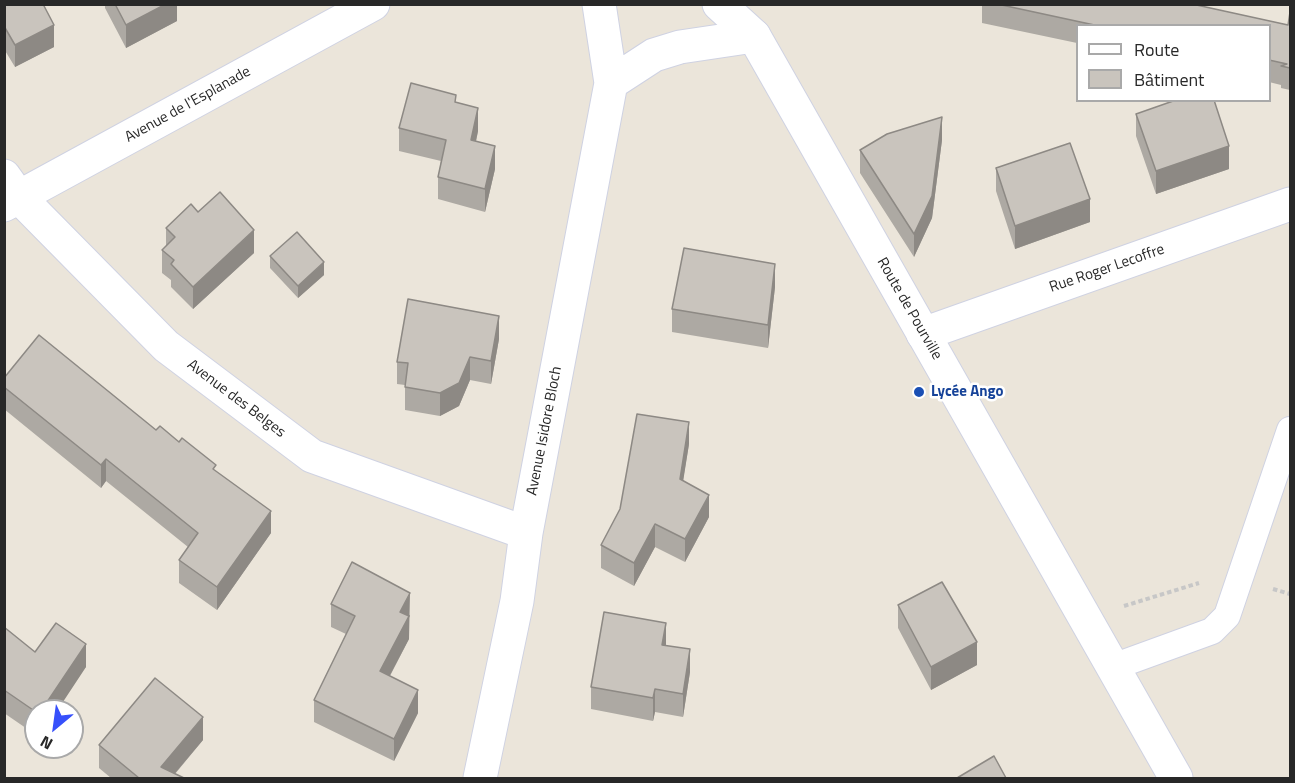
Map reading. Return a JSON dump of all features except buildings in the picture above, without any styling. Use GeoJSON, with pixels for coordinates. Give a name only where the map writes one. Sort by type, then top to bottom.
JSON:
{"type":"FeatureCollection","features":[{"type":"Feature","properties":{"kind":"street","name":"Avenue de l'Esplanade"},"geometry":{"type":"LineString","coordinates":[[9,193],[373,4]]}},
{"type":"Feature","properties":{"kind":"street","name":"Avenue Isidore Bloch"},"geometry":{"type":"LineString","coordinates":[[480,778],[517,601],[526,533],[610,83],[599,4]]}},
{"type":"Feature","properties":{"kind":"street","name":"Route de Pourville"},"geometry":{"type":"LineString","coordinates":[[719,4],[754,36],[1176,778]]}},
{"type":"Feature","properties":{"kind":"street"},"geometry":{"type":"LineString","coordinates":[[610,83],[654,56],[680,47],[754,36]]}},
{"type":"Feature","properties":{"kind":"street","name":"Avenue des Belges"},"geometry":{"type":"LineString","coordinates":[[9,193],[166,346],[312,456],[526,533]]}},
{"type":"Feature","properties":{"kind":"street","name":"Rue Roger Lecoffre"},"geometry":{"type":"LineString","coordinates":[[923,334],[1290,204]]}},
{"type":"Feature","properties":{"kind":"lane"},"geometry":{"type":"LineString","coordinates":[[1113,667],[1212,631],[1227,616],[1290,430]]}},
{"type":"Feature","properties":{"kind":"path"},"geometry":{"type":"LineString","coordinates":[[1087,622],[1133,602],[1221,576],[1241,579],[1290,594]]}},
{"type":"Feature","properties":{"kind":"place","name":"Lycée Ango"},"geometry":{"type":"Point","coordinates":[919,392]}}]}
